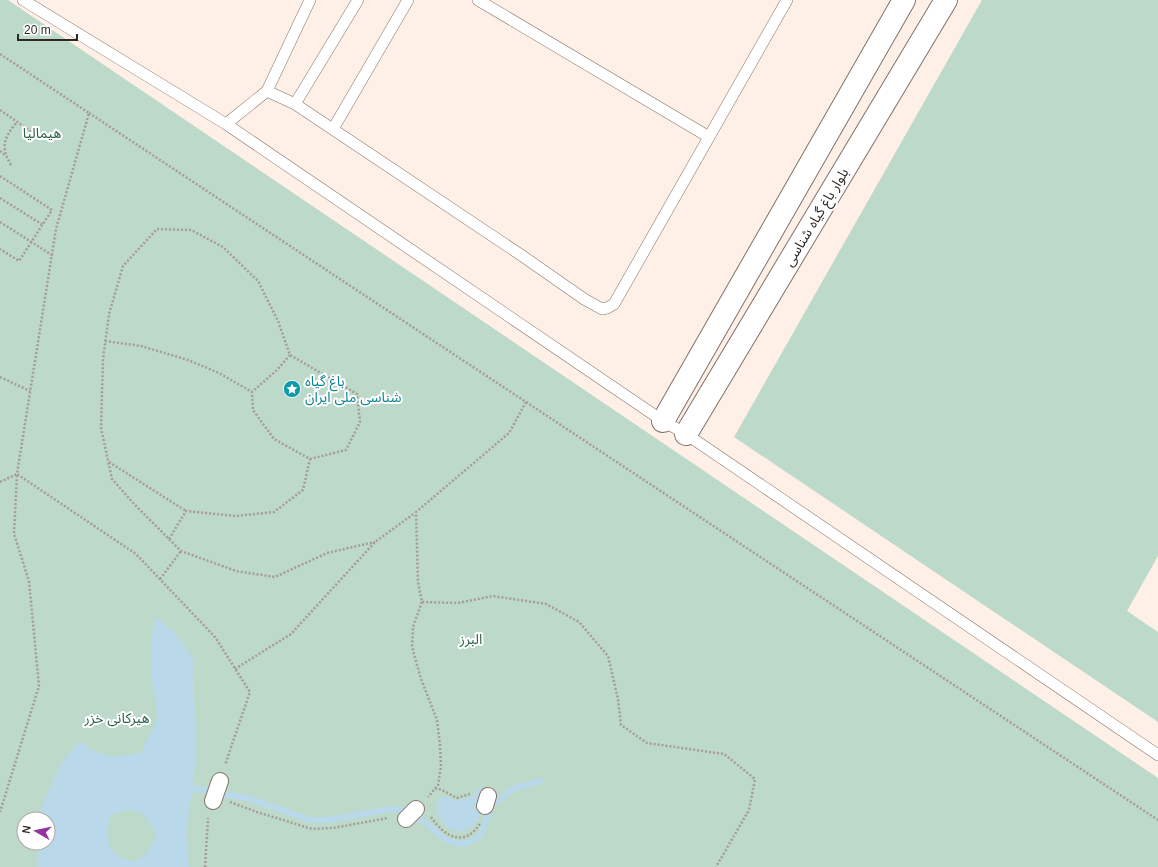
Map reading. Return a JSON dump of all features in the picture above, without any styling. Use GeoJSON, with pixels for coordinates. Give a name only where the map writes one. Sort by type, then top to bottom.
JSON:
{"type":"FeatureCollection","features":[{"type":"Feature","properties":{"kind":"street"},"geometry":{"type":"LineString","coordinates":[[663,421],[904,0]]}},
{"type":"Feature","properties":{"kind":"street","name":"بلوار باغ گیاه شناسی"},"geometry":{"type":"LineString","coordinates":[[686,434],[946,0]]}},
{"type":"Feature","properties":{"kind":"street"},"geometry":{"type":"LineString","coordinates":[[213,801],[220,781]]}},
{"type":"Feature","properties":{"kind":"lane"},"geometry":{"type":"LineString","coordinates":[[23,0],[226,124],[1158,755]]}},
{"type":"Feature","properties":{"kind":"lane"},"geometry":{"type":"LineString","coordinates":[[226,124],[267,91],[310,0]]}},
{"type":"Feature","properties":{"kind":"lane"},"geometry":{"type":"LineString","coordinates":[[295,104],[358,0]]}},
{"type":"Feature","properties":{"kind":"lane"},"geometry":{"type":"LineString","coordinates":[[333,129],[408,0]]}},
{"type":"Feature","properties":{"kind":"lane"},"geometry":{"type":"LineString","coordinates":[[478,0],[709,137]]}},
{"type":"Feature","properties":{"kind":"lane"},"geometry":{"type":"LineString","coordinates":[[267,91],[295,104],[521,255],[584,299],[602,308],[607,308],[614,304],[787,0]]}},
{"type":"Feature","properties":{"kind":"path"},"geometry":{"type":"LineString","coordinates":[[0,54],[1158,820]]}},
{"type":"Feature","properties":{"kind":"path"},"geometry":{"type":"LineString","coordinates":[[0,110],[36,135]]}},
{"type":"Feature","properties":{"kind":"path"},"geometry":{"type":"LineString","coordinates":[[0,812],[39,686],[29,581],[14,534],[17,474],[56,229],[89,113]]}},
{"type":"Feature","properties":{"kind":"path"},"geometry":{"type":"LineString","coordinates":[[5,155],[4,144],[7,134],[17,122]]}},
{"type":"Feature","properties":{"kind":"path"},"geometry":{"type":"LineString","coordinates":[[0,151],[5,155],[11,165]]}},
{"type":"Feature","properties":{"kind":"path"},"geometry":{"type":"LineString","coordinates":[[0,176],[52,210],[19,261],[0,249]]}},
{"type":"Feature","properties":{"kind":"path"},"geometry":{"type":"LineString","coordinates":[[0,198],[43,225]]}},
{"type":"Feature","properties":{"kind":"path"},"geometry":{"type":"LineString","coordinates":[[0,222],[52,256]]}},
{"type":"Feature","properties":{"kind":"path"},"geometry":{"type":"LineString","coordinates":[[290,355],[277,370],[252,392],[252,410],[274,439],[310,459],[346,450],[360,422],[357,394],[290,355],[278,321],[258,281],[223,247],[191,230],[157,229],[123,266],[109,314],[103,358],[101,428],[112,479],[135,505],[181,551],[236,571],[275,577],[327,554],[375,542]]}},
{"type":"Feature","properties":{"kind":"path"},"geometry":{"type":"LineString","coordinates":[[105,341],[141,346],[188,360],[219,373],[252,392]]}},
{"type":"Feature","properties":{"kind":"path"},"geometry":{"type":"LineString","coordinates":[[0,377],[30,390]]}},
{"type":"Feature","properties":{"kind":"path"},"geometry":{"type":"LineString","coordinates":[[235,669],[291,634],[375,542],[416,512],[509,433],[526,402]]}},
{"type":"Feature","properties":{"kind":"path"},"geometry":{"type":"LineString","coordinates":[[108,462],[186,511],[236,516],[274,512],[303,490],[310,459]]}},
{"type":"Feature","properties":{"kind":"path"},"geometry":{"type":"LineString","coordinates":[[0,482],[17,474]]}},
{"type":"Feature","properties":{"kind":"path"},"geometry":{"type":"LineString","coordinates":[[17,474],[136,554],[215,637],[250,692],[220,781]]}},
{"type":"Feature","properties":{"kind":"path"},"geometry":{"type":"LineString","coordinates":[[169,539],[186,511]]}},
{"type":"Feature","properties":{"kind":"path"},"geometry":{"type":"LineString","coordinates":[[205,867],[209,815],[213,801],[242,805],[258,812],[312,829],[344,826],[414,811],[432,794],[438,785],[441,766],[437,720],[421,680],[412,647],[413,627],[422,602],[418,582],[416,512]]}},
{"type":"Feature","properties":{"kind":"path"},"geometry":{"type":"LineString","coordinates":[[160,580],[181,551]]}},
{"type":"Feature","properties":{"kind":"path"},"geometry":{"type":"LineString","coordinates":[[422,602],[458,603],[493,596],[546,604],[573,618],[579,622],[608,656],[618,699],[621,725],[647,743],[724,754],[756,779],[749,810],[716,867]]}},
{"type":"Feature","properties":{"kind":"path"},"geometry":{"type":"LineString","coordinates":[[414,811],[450,835],[460,838],[470,836],[476,830],[481,823],[487,801],[489,791],[487,786],[477,786],[471,793],[457,798],[435,788]]}},
{"type":"Feature","properties":{"kind":"green space","name":"باغ گیاه‌ شناسی ملی ایران"},"geometry":{"type":"Polygon","coordinates":[[[0,0],[8,0],[1158,778],[1158,867],[0,867],[0,0]]]}},
{"type":"Feature","properties":{"kind":"green space"},"geometry":{"type":"Polygon","coordinates":[[[982,0],[1158,0],[1158,556],[1127,611],[1158,632],[1158,722],[734,437],[982,0]]]}},
{"type":"Feature","properties":{"kind":"water"},"geometry":{"type":"Polygon","coordinates":[[[155,617],[174,632],[193,658],[196,758],[186,832],[189,867],[37,867],[38,851],[56,851],[56,811],[41,811],[61,764],[79,741],[93,751],[114,757],[141,753],[158,717],[152,682],[151,642],[155,617]],[[127,810],[111,815],[108,826],[108,837],[111,848],[122,858],[135,862],[147,853],[156,836],[152,825],[140,812],[127,810]]]}},
{"type":"Feature","properties":{"kind":"water"},"geometry":{"type":"Polygon","coordinates":[[[480,787],[485,788],[486,791],[477,821],[471,828],[463,831],[448,827],[438,814],[438,806],[441,797],[449,797],[454,800],[459,800],[473,797],[480,787]]]}},
{"type":"Feature","properties":{"kind":"waterway"},"geometry":{"type":"LineString","coordinates":[[487,802],[498,801],[513,789],[540,781]]}},
{"type":"Feature","properties":{"kind":"waterway"},"geometry":{"type":"LineString","coordinates":[[192,788],[247,798],[311,820],[329,820],[390,809],[404,810],[424,821],[444,839],[457,844],[468,843],[480,836],[489,813],[488,806]]}},
{"type":"Feature","properties":{"kind":"place","name":"باغ گیاه‌ شناسی ملی ایران"},"geometry":{"type":"Point","coordinates":[292,389]}},
{"type":"Feature","properties":{"kind":"park label","name":"هیمالیا"},"geometry":{"type":"Point","coordinates":[42,133]}},
{"type":"Feature","properties":{"kind":"park label","name":"البرز"},"geometry":{"type":"Point","coordinates":[471,639]}},
{"type":"Feature","properties":{"kind":"park label","name":"هیرکانی خزر"},"geometry":{"type":"Point","coordinates":[117,718]}}]}
